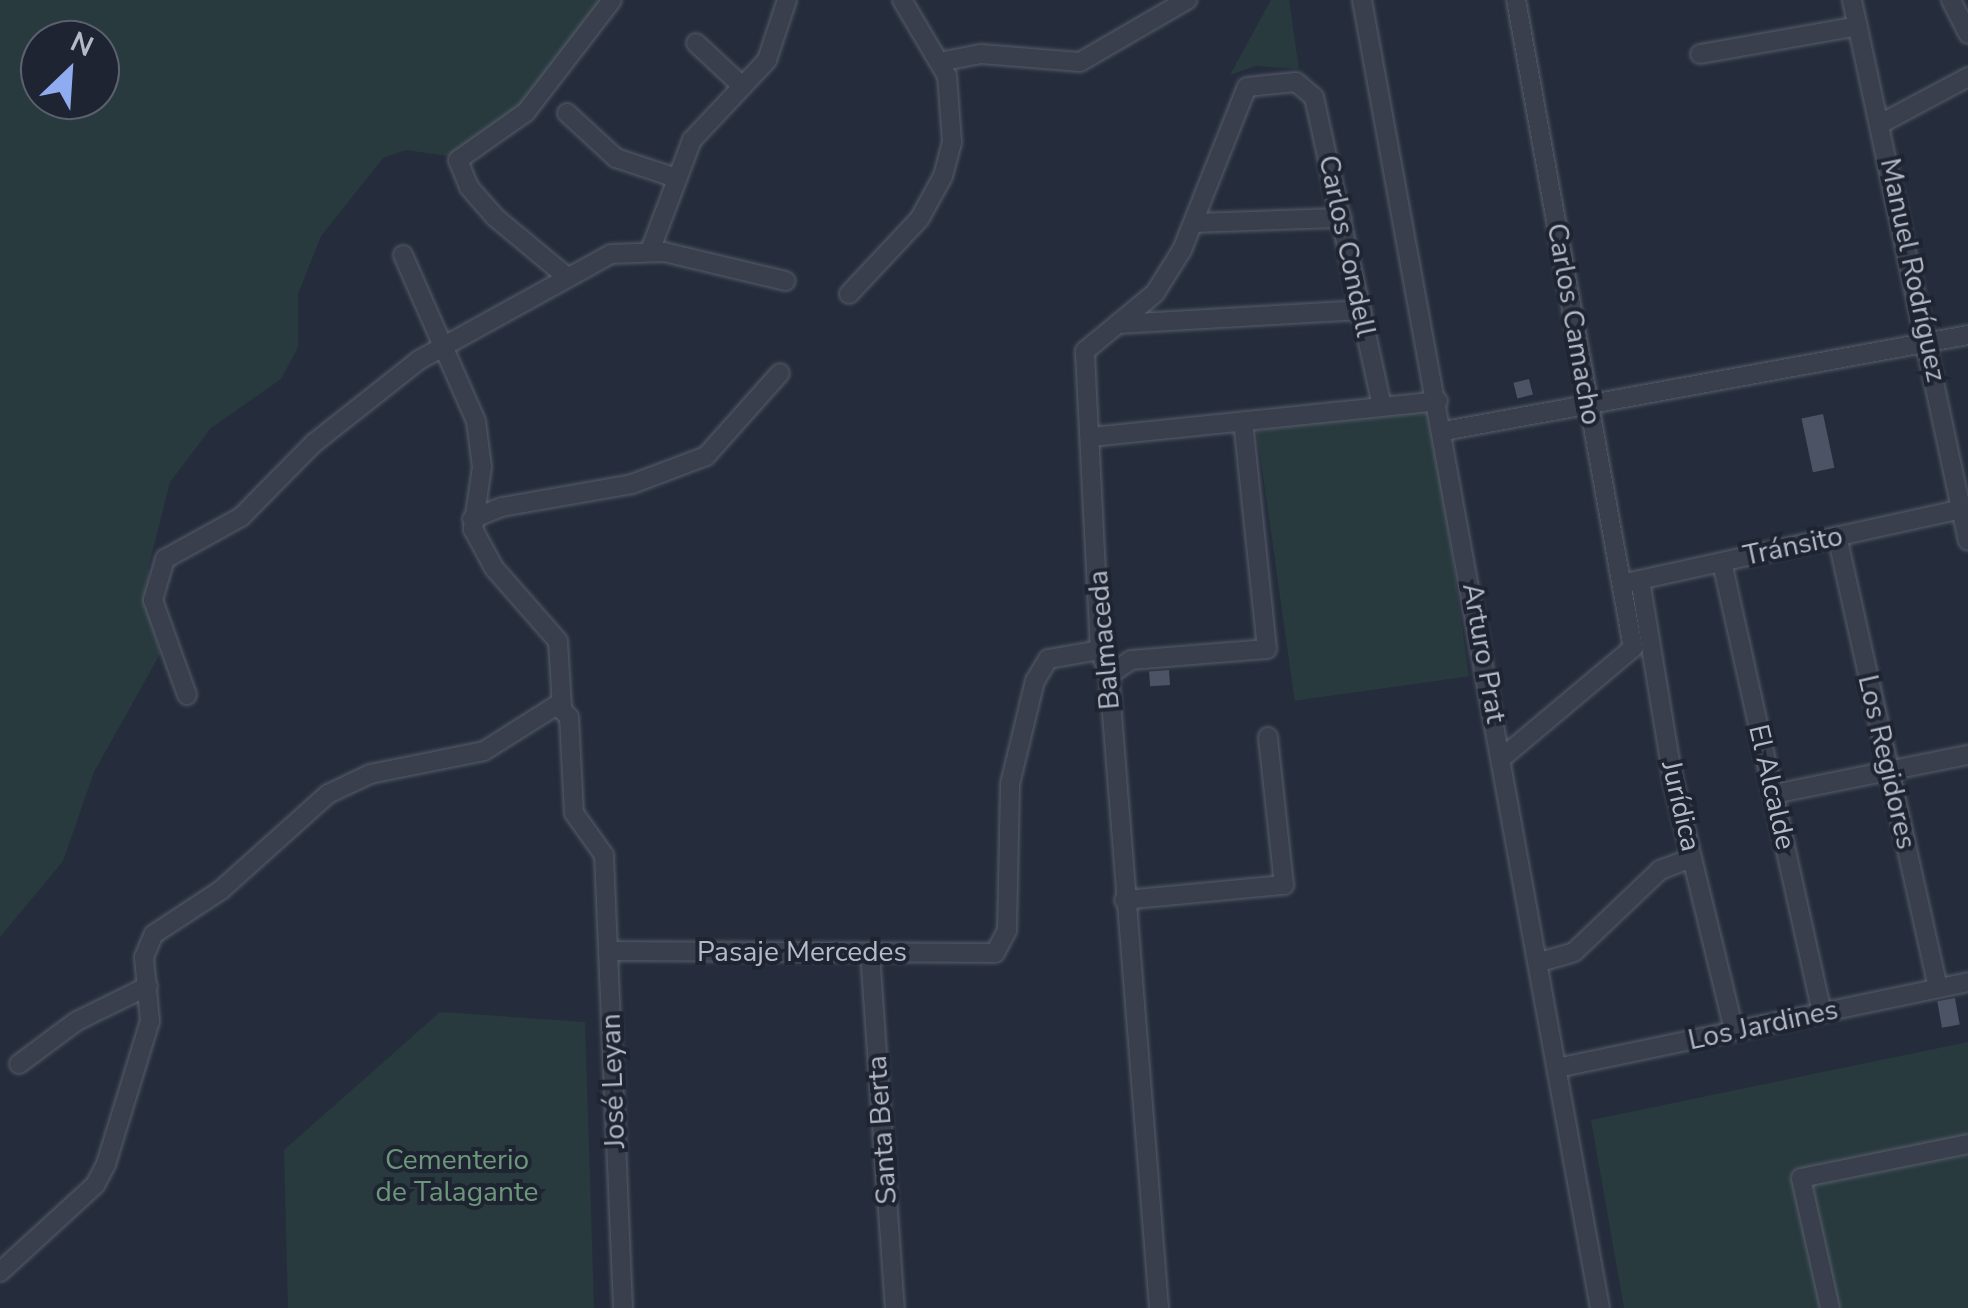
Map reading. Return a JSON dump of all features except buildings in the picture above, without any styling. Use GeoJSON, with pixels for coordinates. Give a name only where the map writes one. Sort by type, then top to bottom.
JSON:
{"type":"FeatureCollection","features":[{"type":"Feature","properties":{"kind":"street"},"geometry":{"type":"LineString","coordinates":[[567,277],[495,217],[468,187],[458,160],[526,112],[612,0]]}},
{"type":"Feature","properties":{"kind":"street"},"geometry":{"type":"LineString","coordinates":[[650,251],[697,132],[774,49],[787,0]]}},
{"type":"Feature","properties":{"kind":"street"},"geometry":{"type":"LineString","coordinates":[[848,294],[920,218],[943,176],[953,124],[939,62],[902,0]]}},
{"type":"Feature","properties":{"kind":"street"},"geometry":{"type":"LineString","coordinates":[[939,62],[981,54],[1067,66],[1187,0]]}},
{"type":"Feature","properties":{"kind":"street","name":"Arturo Prat"},"geometry":{"type":"LineString","coordinates":[[1362,0],[1444,430],[1600,1308]]}},
{"type":"Feature","properties":{"kind":"street","name":"Carlos Camacho"},"geometry":{"type":"LineString","coordinates":[[1503,757],[1632,648],[1632,581],[1589,408],[1516,0]]}},
{"type":"Feature","properties":{"kind":"street","name":"Manuel Rodríguez"},"geometry":{"type":"LineString","coordinates":[[1852,0],[1882,123],[1968,540]]}},
{"type":"Feature","properties":{"kind":"street"},"geometry":{"type":"LineString","coordinates":[[1952,0],[1968,34]]}},
{"type":"Feature","properties":{"kind":"street"},"geometry":{"type":"LineString","coordinates":[[1700,54],[1858,26]]}},
{"type":"Feature","properties":{"kind":"street"},"geometry":{"type":"LineString","coordinates":[[696,43],[742,86]]}},
{"type":"Feature","properties":{"kind":"street"},"geometry":{"type":"LineString","coordinates":[[1882,123],[1968,77]]}},
{"type":"Feature","properties":{"kind":"street","name":"Balmaceda"},"geometry":{"type":"LineString","coordinates":[[1159,1308],[1109,675],[1100,650],[1086,351],[1155,293],[1196,223],[1247,88],[1296,82],[1307,88]]}},
{"type":"Feature","properties":{"kind":"street","name":"Carlos Condell"},"geometry":{"type":"LineString","coordinates":[[1307,88],[1342,218],[1382,406]]}},
{"type":"Feature","properties":{"kind":"street"},"geometry":{"type":"LineString","coordinates":[[568,114],[616,158],[676,178]]}},
{"type":"Feature","properties":{"kind":"street"},"geometry":{"type":"LineString","coordinates":[[1196,223],[1342,218]]}},
{"type":"Feature","properties":{"kind":"street"},"geometry":{"type":"LineString","coordinates":[[187,696],[154,600],[165,558],[241,516],[314,443],[442,346],[526,306],[567,277],[612,254],[650,251],[786,281]]}},
{"type":"Feature","properties":{"kind":"street"},"geometry":{"type":"LineString","coordinates":[[0,1272],[95,1186],[106,1164],[150,1020],[144,957],[154,934],[221,890],[310,806],[370,774],[494,747],[552,706],[562,707],[558,641],[494,568],[472,519],[480,437],[403,255]]}},
{"type":"Feature","properties":{"kind":"street"},"geometry":{"type":"LineString","coordinates":[[1120,324],[1362,310]]}},
{"type":"Feature","properties":{"kind":"street"},"geometry":{"type":"LineString","coordinates":[[1444,430],[1589,408],[1968,335]]}},
{"type":"Feature","properties":{"kind":"street"},"geometry":{"type":"LineString","coordinates":[[472,519],[502,507],[632,484],[706,456],[780,373]]}},
{"type":"Feature","properties":{"kind":"street"},"geometry":{"type":"LineString","coordinates":[[1091,437],[1438,401]]}},
{"type":"Feature","properties":{"kind":"street"},"geometry":{"type":"LineString","coordinates":[[1109,675],[1131,660],[1267,648],[1243,421]]}},
{"type":"Feature","properties":{"kind":"street","name":"Tránsito"},"geometry":{"type":"LineString","coordinates":[[1632,581],[1837,536],[1962,498]]}},
{"type":"Feature","properties":{"kind":"street","name":"Los Regidores"},"geometry":{"type":"LineString","coordinates":[[1837,536],[1938,988]]}},
{"type":"Feature","properties":{"kind":"street","name":"El Alcalde"},"geometry":{"type":"LineString","coordinates":[[1722,562],[1822,1012]]}},
{"type":"Feature","properties":{"kind":"street","name":"Jurídica"},"geometry":{"type":"LineString","coordinates":[[1632,581],[1734,1031]]}},
{"type":"Feature","properties":{"kind":"street","name":"Pasaje Mercedes"},"geometry":{"type":"LineString","coordinates":[[608,951],[995,953],[1007,930],[1010,784],[1034,681],[1048,659],[1100,650]]}},
{"type":"Feature","properties":{"kind":"street","name":"José Leyan"},"geometry":{"type":"LineString","coordinates":[[562,707],[569,717],[574,813],[604,855],[622,1308]]}},
{"type":"Feature","properties":{"kind":"street"},"geometry":{"type":"LineString","coordinates":[[1124,900],[1284,885],[1268,737]]}},
{"type":"Feature","properties":{"kind":"street"},"geometry":{"type":"LineString","coordinates":[[1774,794],[1968,755]]}},
{"type":"Feature","properties":{"kind":"street"},"geometry":{"type":"LineString","coordinates":[[1540,962],[1574,952],[1660,870],[1692,858]]}},
{"type":"Feature","properties":{"kind":"street","name":"Santa Berta"},"geometry":{"type":"LineString","coordinates":[[870,953],[894,1308]]}},
{"type":"Feature","properties":{"kind":"street","name":"Los Jardines"},"geometry":{"type":"LineString","coordinates":[[1557,1068],[1968,982]]}},
{"type":"Feature","properties":{"kind":"street"},"geometry":{"type":"LineString","coordinates":[[19,1064],[77,1020],[148,986]]}},
{"type":"Feature","properties":{"kind":"street"},"geometry":{"type":"LineString","coordinates":[[1830,1308],[1801,1178],[1968,1144]]}},
{"type":"Feature","properties":{"kind":"green space"},"geometry":{"type":"Polygon","coordinates":[[[0,0],[618,0],[545,95],[478,149],[447,156],[406,150],[383,158],[321,236],[298,294],[298,347],[281,379],[211,428],[170,482],[149,565],[147,606],[160,654],[94,772],[63,861],[0,937],[0,0]]]}},
{"type":"Feature","properties":{"kind":"green space"},"geometry":{"type":"Polygon","coordinates":[[[1271,0],[1289,0],[1299,69],[1256,66],[1230,75],[1271,0]]]}},
{"type":"Feature","properties":{"kind":"green space"},"geometry":{"type":"Polygon","coordinates":[[[1431,406],[1469,676],[1295,701],[1257,430],[1431,406]]]}},
{"type":"Feature","properties":{"kind":"green space","name":"Cementerio de Talagante"},"geometry":{"type":"Polygon","coordinates":[[[440,1012],[585,1022],[594,1308],[288,1308],[284,1150],[440,1012]]]}},
{"type":"Feature","properties":{"kind":"green space"},"geometry":{"type":"Polygon","coordinates":[[[1968,1042],[1968,1308],[1624,1308],[1591,1120],[1968,1042]]]}}]}
